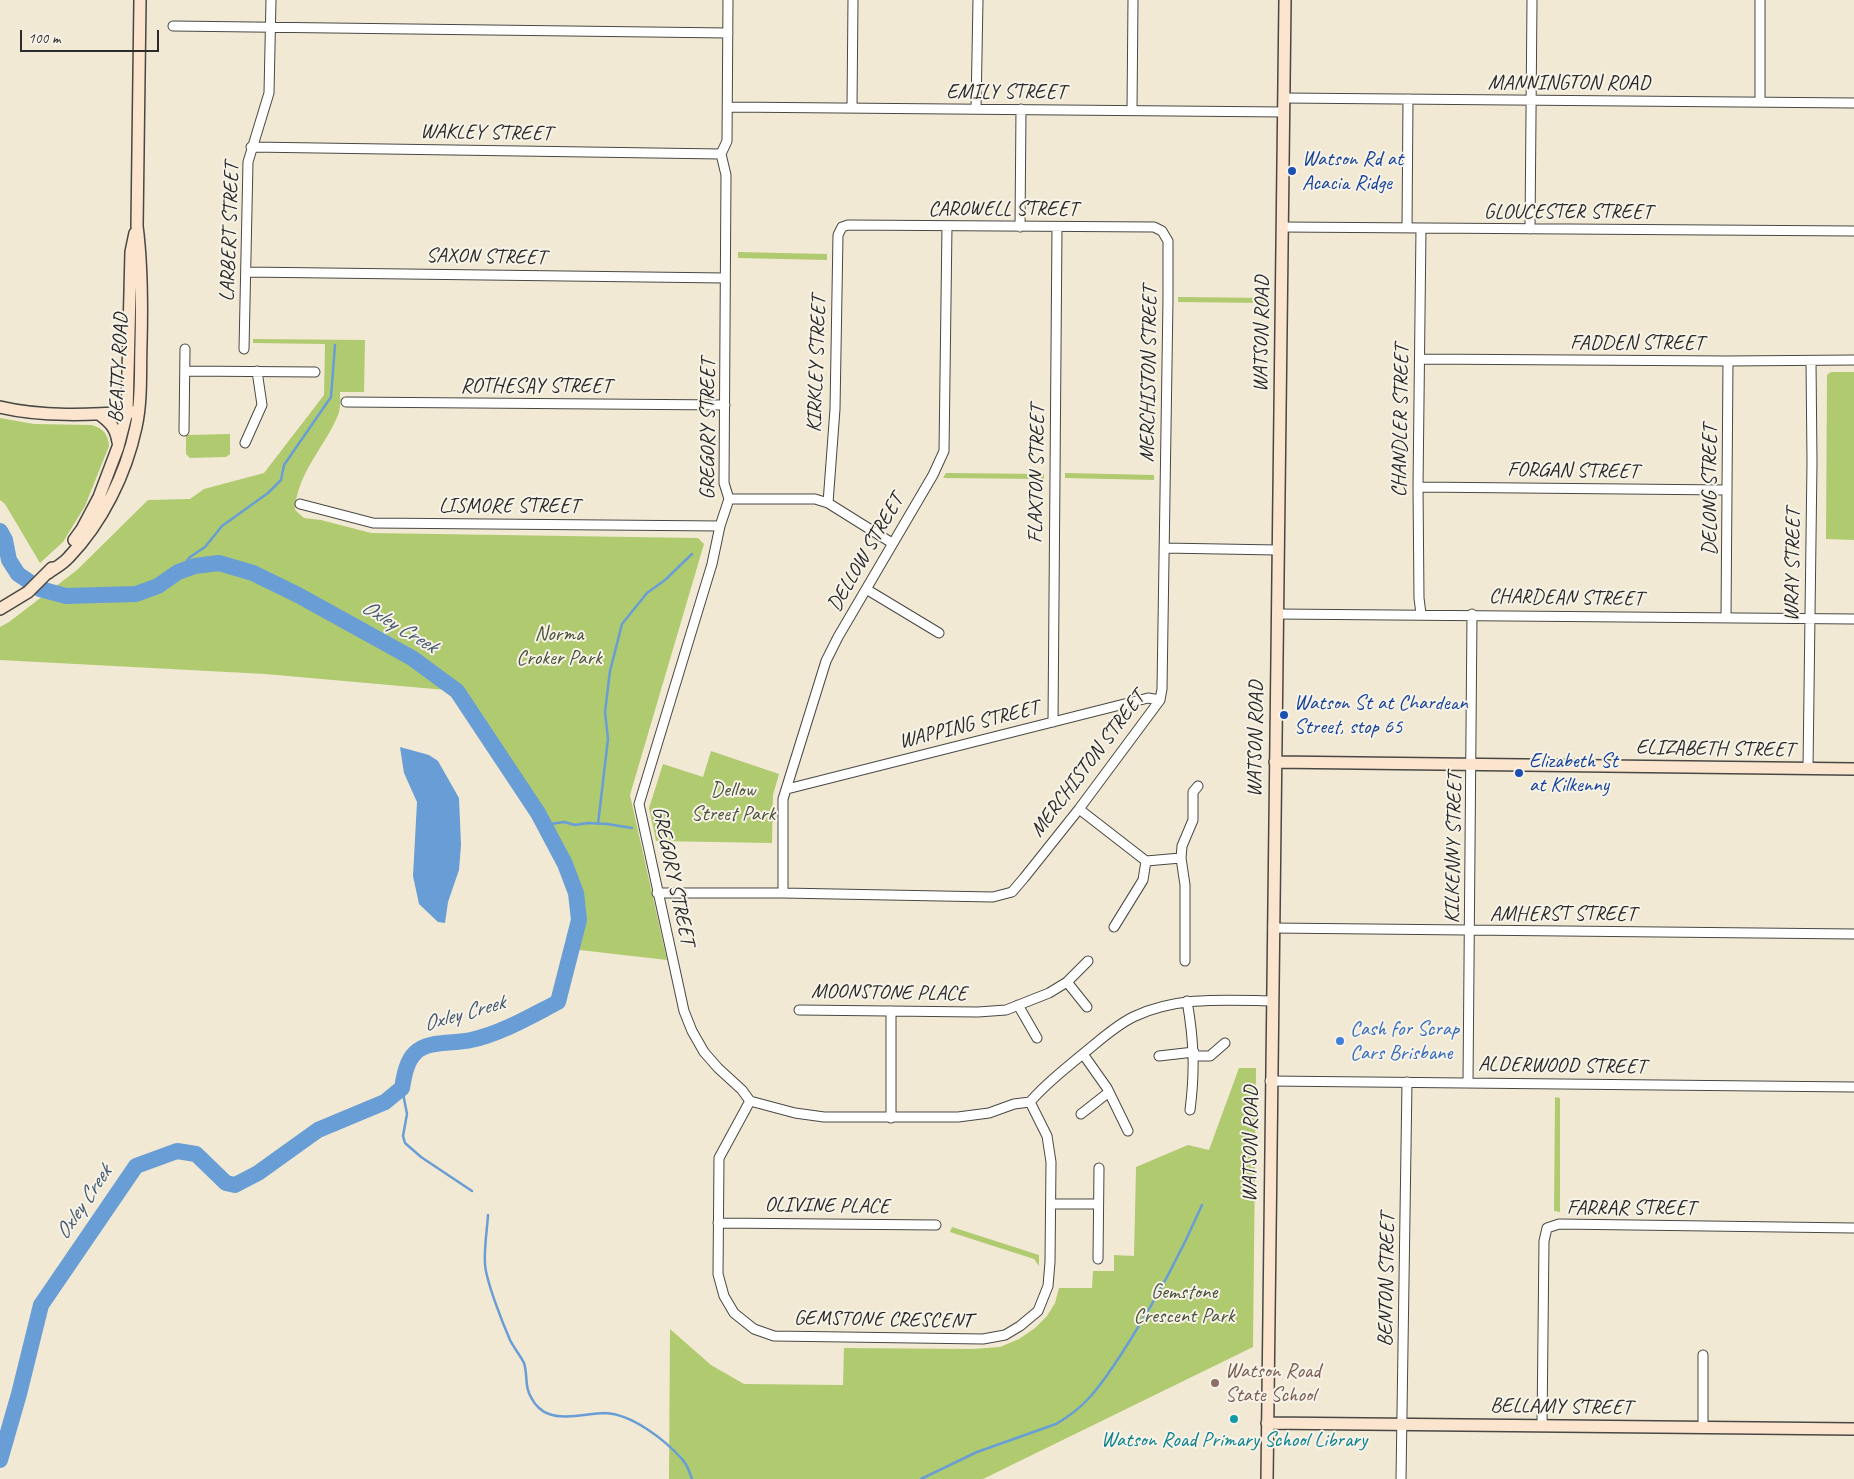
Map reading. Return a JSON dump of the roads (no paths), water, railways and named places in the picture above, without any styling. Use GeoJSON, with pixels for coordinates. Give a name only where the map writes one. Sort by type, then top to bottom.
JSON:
{"type":"FeatureCollection","features":[{"type":"Feature","properties":{"kind":"street","name":"BEATTY ROAD"},"geometry":{"type":"LineString","coordinates":[[4,608],[28,592],[48,573],[68,559],[91,530],[109,501],[125,466],[136,427],[133,412],[141,302],[140,251],[137,226],[140,0]]}},
{"type":"Feature","properties":{"kind":"street","name":"LARBERT STREET"},"geometry":{"type":"LineString","coordinates":[[244,349],[248,162],[269,93],[271,0]]}},
{"type":"Feature","properties":{"kind":"street","name":"GREGORY STREET"},"geometry":{"type":"LineString","coordinates":[[728,0],[727,141],[721,154],[726,175],[724,484],[729,499],[720,526],[712,564],[638,804],[684,1011],[692,1031],[704,1052],[742,1090],[750,1101]]}},
{"type":"Feature","properties":{"kind":"street"},"geometry":{"type":"LineString","coordinates":[[852,107],[853,0]]}},
{"type":"Feature","properties":{"kind":"street"},"geometry":{"type":"LineString","coordinates":[[976,109],[978,0]]}},
{"type":"Feature","properties":{"kind":"street"},"geometry":{"type":"LineString","coordinates":[[1132,110],[1133,0]]}},
{"type":"Feature","properties":{"kind":"street","name":"WATSON ROAD"},"geometry":{"type":"LineString","coordinates":[[1266,1479],[1285,0]]}},
{"type":"Feature","properties":{"kind":"street"},"geometry":{"type":"LineString","coordinates":[[1530,229],[1532,0]]}},
{"type":"Feature","properties":{"kind":"street"},"geometry":{"type":"LineString","coordinates":[[1760,0],[1760,101]]}},
{"type":"Feature","properties":{"kind":"street"},"geometry":{"type":"LineString","coordinates":[[173,26],[728,33]]}},
{"type":"Feature","properties":{"kind":"street","name":"MANNINGTON ROAD"},"geometry":{"type":"LineString","coordinates":[[1284,98],[1854,103]]}},
{"type":"Feature","properties":{"kind":"street"},"geometry":{"type":"LineString","coordinates":[[1407,228],[1408,99]]}},
{"type":"Feature","properties":{"kind":"street","name":"EMILY STREET"},"geometry":{"type":"LineString","coordinates":[[728,107],[1284,112]]}},
{"type":"Feature","properties":{"kind":"street"},"geometry":{"type":"LineString","coordinates":[[1020,227],[1021,109]]}},
{"type":"Feature","properties":{"kind":"street","name":"WAKLEY STREET"},"geometry":{"type":"LineString","coordinates":[[251,147],[721,154]]}},
{"type":"Feature","properties":{"kind":"street","name":"CAROWELL STREET"},"geometry":{"type":"LineString","coordinates":[[842,227],[848,225],[1154,227],[1162,231]]}},
{"type":"Feature","properties":{"kind":"street","name":"DELLOW STREET"},"geometry":{"type":"LineString","coordinates":[[783,893],[783,799],[826,661],[892,543],[933,475],[944,451],[947,226]]}},
{"type":"Feature","properties":{"kind":"street","name":"KIRKLEY STREET"},"geometry":{"type":"LineString","coordinates":[[828,503],[836,409],[838,235],[842,227]]}},
{"type":"Feature","properties":{"kind":"street","name":"FLAXTON STREET"},"geometry":{"type":"LineString","coordinates":[[1053,722],[1058,227]]}},
{"type":"Feature","properties":{"kind":"street","name":"GLOUCESTER STREET"},"geometry":{"type":"LineString","coordinates":[[1282,227],[1854,231]]}},
{"type":"Feature","properties":{"kind":"street","name":"CHANDLER STREET"},"geometry":{"type":"LineString","coordinates":[[1421,228],[1418,487],[1419,598],[1421,614]]}},
{"type":"Feature","properties":{"kind":"street","name":"MERCHISTON STREET"},"geometry":{"type":"LineString","coordinates":[[657,893],[993,897],[1012,892],[1079,809],[1160,700],[1162,689],[1168,241],[1162,231]]}},
{"type":"Feature","properties":{"kind":"street","name":"SAXON STREET"},"geometry":{"type":"LineString","coordinates":[[246,272],[726,278]]}},
{"type":"Feature","properties":{"kind":"street"},"geometry":{"type":"LineString","coordinates":[[184,431],[185,349]]}},
{"type":"Feature","properties":{"kind":"street","name":"FADDEN STREET"},"geometry":{"type":"LineString","coordinates":[[1420,359],[1854,360]]}},
{"type":"Feature","properties":{"kind":"street","name":"DELONG STREET"},"geometry":{"type":"LineString","coordinates":[[1726,618],[1728,361]]}},
{"type":"Feature","properties":{"kind":"street","name":"WRAY STREET"},"geometry":{"type":"LineString","coordinates":[[1808,768],[1811,361]]}},
{"type":"Feature","properties":{"kind":"street"},"geometry":{"type":"LineString","coordinates":[[185,371],[315,372]]}},
{"type":"Feature","properties":{"kind":"street"},"geometry":{"type":"LineString","coordinates":[[245,443],[262,405],[257,371]]}},
{"type":"Feature","properties":{"kind":"street","name":"ROTHESAY STREET"},"geometry":{"type":"LineString","coordinates":[[346,402],[725,405]]}},
{"type":"Feature","properties":{"kind":"street"},"geometry":{"type":"LineString","coordinates":[[0,407],[40,412],[99,414],[133,412]]}},
{"type":"Feature","properties":{"kind":"street","name":"BEATTY ROAD"},"geometry":{"type":"LineString","coordinates":[[48,573],[82,529],[99,497],[133,412]]}},
{"type":"Feature","properties":{"kind":"street"},"geometry":{"type":"LineString","coordinates":[[99,414],[110,422],[117,432],[118,447]]}},
{"type":"Feature","properties":{"kind":"street","name":"FORGAN STREET"},"geometry":{"type":"LineString","coordinates":[[1418,487],[1727,490]]}},
{"type":"Feature","properties":{"kind":"street"},"geometry":{"type":"LineString","coordinates":[[729,499],[815,499],[828,503],[892,543]]}},
{"type":"Feature","properties":{"kind":"street","name":"LISMORE STREET"},"geometry":{"type":"LineString","coordinates":[[300,504],[373,523],[720,526]]}},
{"type":"Feature","properties":{"kind":"street"},"geometry":{"type":"LineString","coordinates":[[1164,548],[1277,550]]}},
{"type":"Feature","properties":{"kind":"street"},"geometry":{"type":"LineString","coordinates":[[866,589],[939,633]]}},
{"type":"Feature","properties":{"kind":"street","name":"CHARDEAN STREET"},"geometry":{"type":"LineString","coordinates":[[1277,614],[1472,614],[1854,619]]}},
{"type":"Feature","properties":{"kind":"street","name":"KILKENNY STREET"},"geometry":{"type":"LineString","coordinates":[[1468,1082],[1472,614]]}},
{"type":"Feature","properties":{"kind":"street","name":"WAPPING STREET"},"geometry":{"type":"LineString","coordinates":[[787,789],[1148,698],[1160,700]]}},
{"type":"Feature","properties":{"kind":"street","name":"ELIZABETH STREET"},"geometry":{"type":"LineString","coordinates":[[1275,762],[1854,769]]}},
{"type":"Feature","properties":{"kind":"street"},"geometry":{"type":"LineString","coordinates":[[1184,961],[1185,885],[1181,858],[1182,846],[1193,820],[1192,792],[1198,786]]}},
{"type":"Feature","properties":{"kind":"street"},"geometry":{"type":"LineString","coordinates":[[1079,809],[1146,861],[1181,858]]}},
{"type":"Feature","properties":{"kind":"street"},"geometry":{"type":"LineString","coordinates":[[1114,928],[1143,880],[1146,861]]}},
{"type":"Feature","properties":{"kind":"street","name":"AMHERST STREET"},"geometry":{"type":"LineString","coordinates":[[1273,928],[1854,934]]}},
{"type":"Feature","properties":{"kind":"street","name":"MOONSTONE PLACE"},"geometry":{"type":"LineString","coordinates":[[799,1010],[978,1012],[1006,1010],[1049,993],[1067,982],[1088,961]]}},
{"type":"Feature","properties":{"kind":"street"},"geometry":{"type":"LineString","coordinates":[[1067,982],[1087,1007]]}},
{"type":"Feature","properties":{"kind":"street"},"geometry":{"type":"LineString","coordinates":[[750,1101],[795,1113],[824,1117],[958,1117],[989,1113],[1014,1104],[1030,1102],[1042,1087],[1083,1054],[1132,1018],[1160,1006],[1187,1001],[1272,1001]]}},
{"type":"Feature","properties":{"kind":"street"},"geometry":{"type":"LineString","coordinates":[[1187,1001],[1194,1054],[1190,1110]]}},
{"type":"Feature","properties":{"kind":"street"},"geometry":{"type":"LineString","coordinates":[[1018,1005],[1036,1038]]}},
{"type":"Feature","properties":{"kind":"street"},"geometry":{"type":"LineString","coordinates":[[891,1011],[891,1118]]}},
{"type":"Feature","properties":{"kind":"street"},"geometry":{"type":"LineString","coordinates":[[1159,1056],[1194,1054],[1210,1056],[1225,1043]]}},
{"type":"Feature","properties":{"kind":"street"},"geometry":{"type":"LineString","coordinates":[[1083,1054],[1109,1092],[1128,1131]]}},
{"type":"Feature","properties":{"kind":"street","name":"ALDERWOOD STREET"},"geometry":{"type":"LineString","coordinates":[[1270,1081],[1854,1087]]}},
{"type":"Feature","properties":{"kind":"street","name":"BENTON STREET"},"geometry":{"type":"LineString","coordinates":[[1401,1479],[1407,1082]]}},
{"type":"Feature","properties":{"kind":"street"},"geometry":{"type":"LineString","coordinates":[[1081,1114],[1109,1092]]}},
{"type":"Feature","properties":{"kind":"street","name":"GEMSTONE CRESCENT"},"geometry":{"type":"LineString","coordinates":[[750,1101],[719,1158],[718,1274],[724,1296],[734,1313],[754,1329],[774,1336],[983,1338],[1005,1335],[1020,1326],[1038,1311],[1048,1286],[1051,1162],[1047,1136],[1030,1102]]}},
{"type":"Feature","properties":{"kind":"street"},"geometry":{"type":"LineString","coordinates":[[1098,1259],[1099,1168]]}},
{"type":"Feature","properties":{"kind":"street"},"geometry":{"type":"LineString","coordinates":[[1051,1204],[1098,1204]]}},
{"type":"Feature","properties":{"kind":"street","name":"OLIVINE PLACE"},"geometry":{"type":"LineString","coordinates":[[718,1223],[936,1225]]}},
{"type":"Feature","properties":{"kind":"street","name":"FARRAR STREET"},"geometry":{"type":"LineString","coordinates":[[1542,1426],[1544,1241],[1547,1228],[1559,1224],[1854,1228]]}},
{"type":"Feature","properties":{"kind":"street"},"geometry":{"type":"LineString","coordinates":[[1703,1355],[1704,1428]]}},
{"type":"Feature","properties":{"kind":"street","name":"BELLAMY STREET"},"geometry":{"type":"LineString","coordinates":[[1267,1423],[1854,1429]]}},
{"type":"Feature","properties":{"kind":"water"},"geometry":{"type":"Polygon","coordinates":[[[400,747],[429,755],[438,761],[459,798],[461,845],[459,870],[448,902],[445,923],[438,922],[419,904],[413,876],[417,802],[404,773],[400,747]]]}},
{"type":"Feature","properties":{"kind":"waterway"},"geometry":{"type":"LineString","coordinates":[[178,572],[190,557],[205,547],[222,526],[268,493],[281,480],[284,465],[331,397],[335,345]]}},
{"type":"Feature","properties":{"kind":"waterway","name":"Oxley Creek"},"geometry":{"type":"LineString","coordinates":[[0,531],[5,540],[9,560],[18,574],[40,589],[66,596],[136,594],[158,586],[178,572],[195,566],[219,563],[253,573],[298,595],[412,658],[457,691],[538,813],[565,864],[576,893],[579,920],[558,1002],[494,1033],[471,1040],[434,1044],[420,1049],[409,1061],[402,1088],[385,1102],[318,1130],[258,1173],[235,1185],[226,1183],[196,1154],[177,1151],[136,1166],[41,1305],[0,1460]]}},
{"type":"Feature","properties":{"kind":"waterway"},"geometry":{"type":"LineString","coordinates":[[598,824],[608,739],[605,712],[610,671],[622,624],[647,593],[665,580],[692,554]]}},
{"type":"Feature","properties":{"kind":"waterway"},"geometry":{"type":"LineString","coordinates":[[544,825],[564,822],[575,825],[588,823],[632,828]]}},
{"type":"Feature","properties":{"kind":"waterway"},"geometry":{"type":"LineString","coordinates":[[402,1088],[407,1114],[403,1136],[405,1143],[421,1157],[472,1191]]}},
{"type":"Feature","properties":{"kind":"waterway"},"geometry":{"type":"LineString","coordinates":[[921,1479],[977,1452],[1056,1424],[1085,1402],[1110,1371],[1149,1309],[1177,1258],[1202,1205]]}},
{"type":"Feature","properties":{"kind":"waterway"},"geometry":{"type":"LineString","coordinates":[[488,1215],[485,1246],[488,1281],[510,1340],[524,1363],[528,1390],[535,1404],[544,1412],[555,1416],[605,1413],[615,1414],[637,1423],[657,1436],[682,1459],[692,1479]]}},
{"type":"Feature","properties":{"kind":"place","name":"Watson Rd at Acacia Ridge"},"geometry":{"type":"Point","coordinates":[1292,171]}},
{"type":"Feature","properties":{"kind":"place","name":"Watson St at Chardean Street, stop 65"},"geometry":{"type":"Point","coordinates":[1284,715]}},
{"type":"Feature","properties":{"kind":"place","name":"Elizabeth St at Kilkenny"},"geometry":{"type":"Point","coordinates":[1519,773]}},
{"type":"Feature","properties":{"kind":"place","name":"Cash for Scrap Cars Brisbane"},"geometry":{"type":"Point","coordinates":[1340,1041]}},
{"type":"Feature","properties":{"kind":"place","name":"Watson Road State School"},"geometry":{"type":"Point","coordinates":[1215,1383]}},
{"type":"Feature","properties":{"kind":"place","name":"Watson Road Primary School Library"},"geometry":{"type":"Point","coordinates":[1234,1419]}},
{"type":"Feature","properties":{"kind":"park label","name":"Norma Croker Park"},"geometry":{"type":"Point","coordinates":[559,646]}},
{"type":"Feature","properties":{"kind":"park label","name":"Dellow Street Park"},"geometry":{"type":"Point","coordinates":[733,802]}},
{"type":"Feature","properties":{"kind":"park label","name":"Gemstone Crescent Park"},"geometry":{"type":"Point","coordinates":[1184,1304]}}]}
